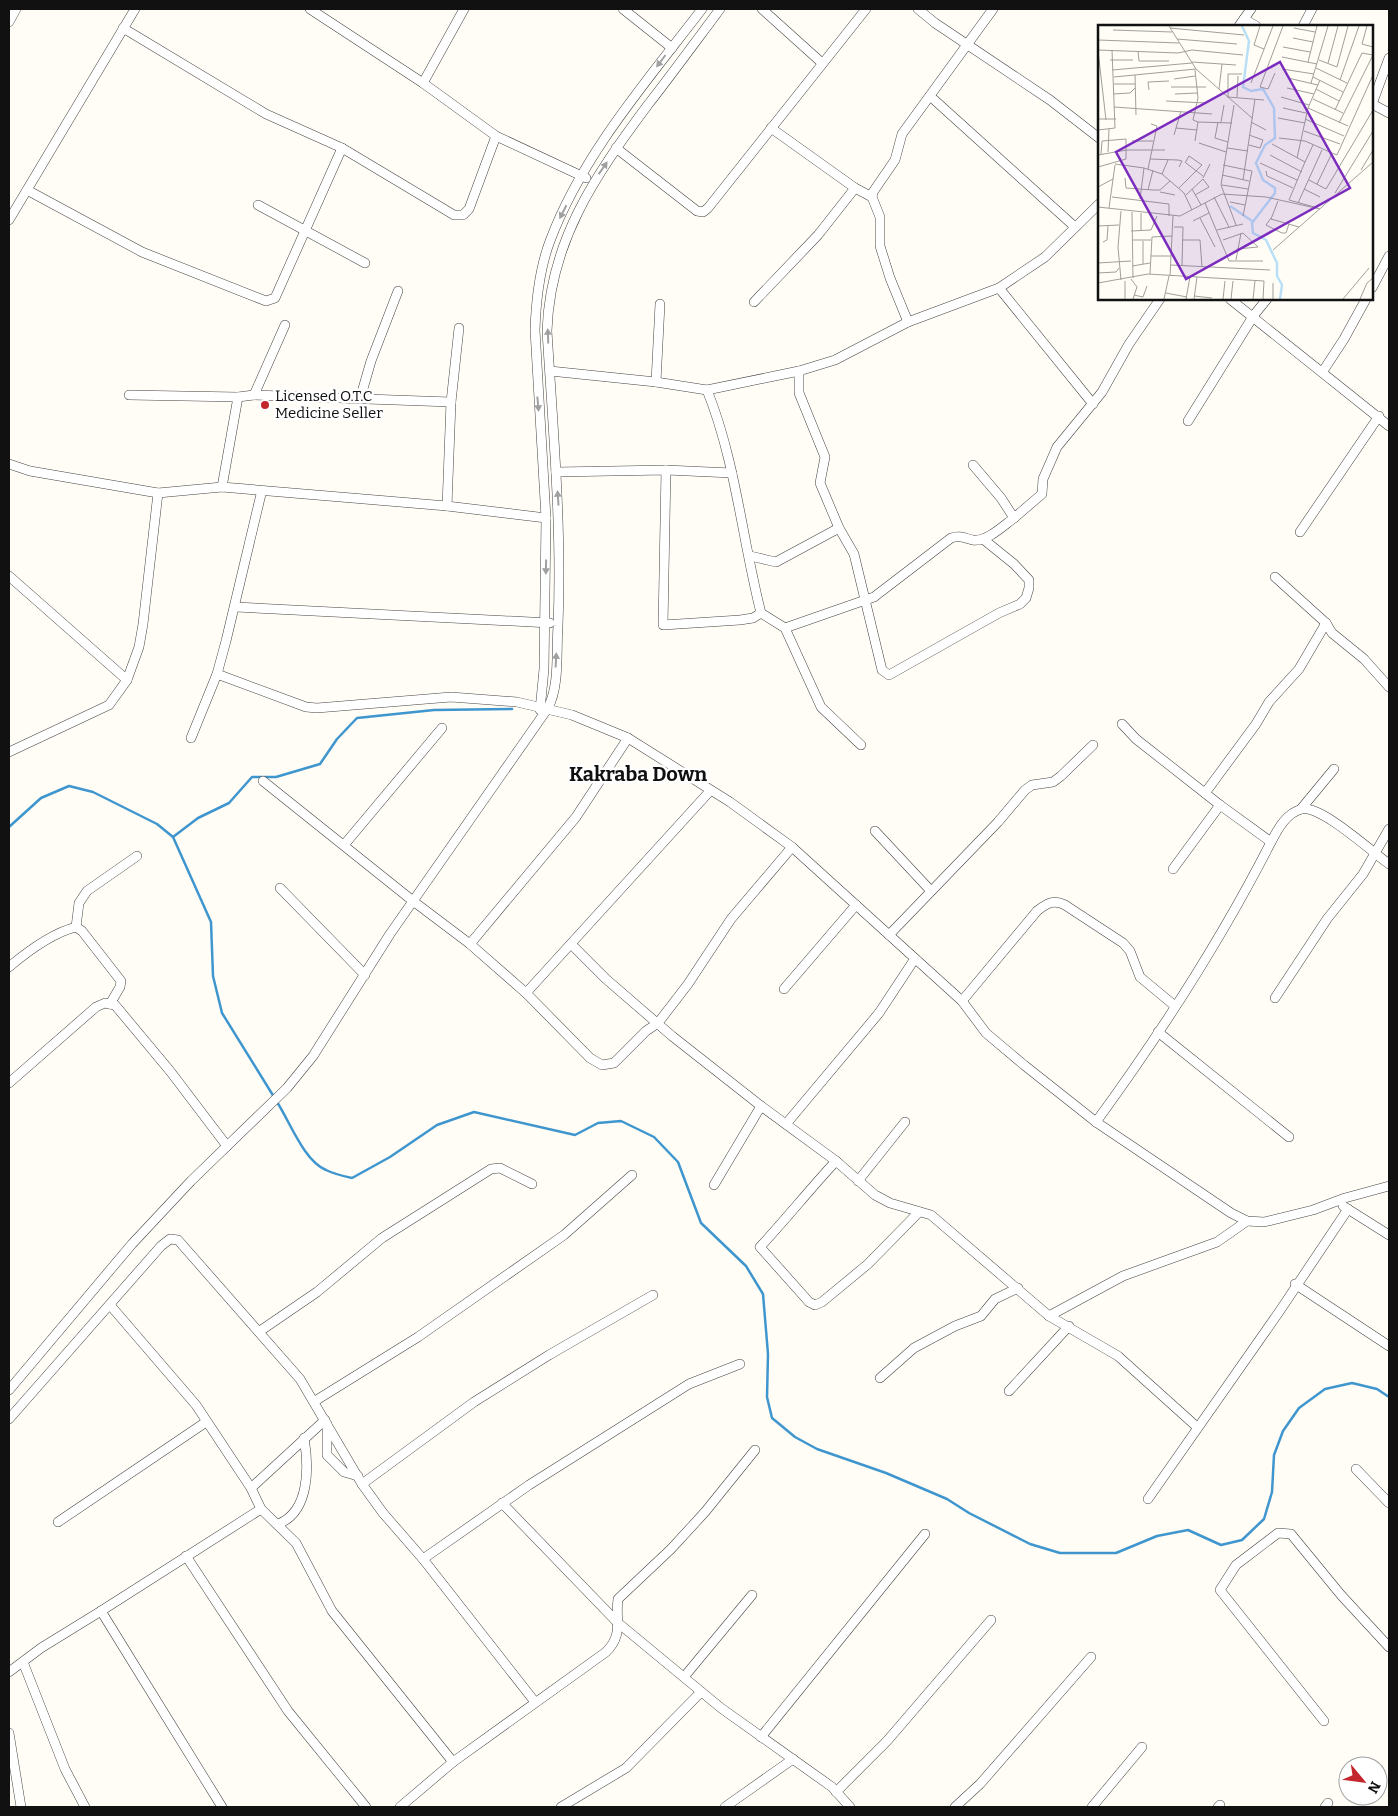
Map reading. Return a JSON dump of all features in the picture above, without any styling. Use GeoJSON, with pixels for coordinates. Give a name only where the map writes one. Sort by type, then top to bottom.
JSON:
{"type":"FeatureCollection","features":[{"type":"Feature","properties":{"kind":"street"},"geometry":{"type":"LineString","coordinates":[[9,22],[16,9]]}},
{"type":"Feature","properties":{"kind":"street"},"geometry":{"type":"LineString","coordinates":[[9,220],[135,9]]}},
{"type":"Feature","properties":{"kind":"street"},"geometry":{"type":"LineString","coordinates":[[310,9],[423,83],[496,136],[593,182]]}},
{"type":"Feature","properties":{"kind":"street"},"geometry":{"type":"LineString","coordinates":[[423,83],[464,9]]}},
{"type":"Feature","properties":{"kind":"street"},"geometry":{"type":"LineString","coordinates":[[623,9],[672,48]]}},
{"type":"Feature","properties":{"kind":"street"},"geometry":{"type":"LineString","coordinates":[[544,707],[546,518],[536,371],[536,300],[550,241],[582,176],[607,135],[702,9]]}},
{"type":"Feature","properties":{"kind":"street"},"geometry":{"type":"LineString","coordinates":[[9,1390],[132,1244],[227,1146],[287,1088],[313,1056],[413,901],[540,719],[555,682],[558,624],[560,544],[548,304],[554,274],[564,242],[593,182],[616,148],[720,9]]}},
{"type":"Feature","properties":{"kind":"street"},"geometry":{"type":"LineString","coordinates":[[762,9],[822,63]]}},
{"type":"Feature","properties":{"kind":"street"},"geometry":{"type":"LineString","coordinates":[[616,148],[697,211],[703,212],[866,9]]}},
{"type":"Feature","properties":{"kind":"street"},"geometry":{"type":"LineString","coordinates":[[918,9],[1050,100],[1098,137]]}},
{"type":"Feature","properties":{"kind":"street"},"geometry":{"type":"LineString","coordinates":[[908,322],[880,246],[880,217],[872,197],[873,192],[895,160],[902,134],[994,9]]}},
{"type":"Feature","properties":{"kind":"street"},"geometry":{"type":"LineString","coordinates":[[1241,22],[1250,9]]}},
{"type":"Feature","properties":{"kind":"street"},"geometry":{"type":"LineString","coordinates":[[1304,25],[1312,9]]}},
{"type":"Feature","properties":{"kind":"street"},"geometry":{"type":"LineString","coordinates":[[123,28],[266,114],[342,148],[454,215],[463,215],[469,209],[496,136]]}},
{"type":"Feature","properties":{"kind":"street"},"geometry":{"type":"LineString","coordinates":[[1373,101],[1389,58]]}},
{"type":"Feature","properties":{"kind":"street"},"geometry":{"type":"LineString","coordinates":[[930,96],[1075,227]]}},
{"type":"Feature","properties":{"kind":"street"},"geometry":{"type":"LineString","coordinates":[[1373,105],[1389,113]]}},
{"type":"Feature","properties":{"kind":"street"},"geometry":{"type":"LineString","coordinates":[[771,128],[855,188],[872,197]]}},
{"type":"Feature","properties":{"kind":"street"},"geometry":{"type":"LineString","coordinates":[[27,190],[142,252],[266,301],[275,298],[342,148]]}},
{"type":"Feature","properties":{"kind":"street"},"geometry":{"type":"LineString","coordinates":[[754,302],[818,235],[855,188]]}},
{"type":"Feature","properties":{"kind":"street"},"geometry":{"type":"LineString","coordinates":[[258,205],[365,263]]}},
{"type":"Feature","properties":{"kind":"street"},"geometry":{"type":"LineString","coordinates":[[550,371],[656,382],[707,390],[799,370],[835,360],[908,322],[999,288],[1045,257],[1098,205]]}},
{"type":"Feature","properties":{"kind":"street"},"geometry":{"type":"LineString","coordinates":[[1373,286],[1389,256]]}},
{"type":"Feature","properties":{"kind":"street"},"geometry":{"type":"LineString","coordinates":[[999,288],[1093,404]]}},
{"type":"Feature","properties":{"kind":"street"},"geometry":{"type":"LineString","coordinates":[[360,399],[371,361],[398,291]]}},
{"type":"Feature","properties":{"kind":"street"},"geometry":{"type":"LineString","coordinates":[[785,628],[874,597],[950,538],[959,536],[974,540],[983,539],[1014,518],[1042,494],[1043,479],[1057,447],[1093,404],[1159,300]]}},
{"type":"Feature","properties":{"kind":"street"},"geometry":{"type":"LineString","coordinates":[[1232,300],[1254,315],[1389,426]]}},
{"type":"Feature","properties":{"kind":"street"},"geometry":{"type":"LineString","coordinates":[[1188,421],[1254,315],[1266,300]]}},
{"type":"Feature","properties":{"kind":"street"},"geometry":{"type":"LineString","coordinates":[[1323,371],[1344,339],[1365,300]]}},
{"type":"Feature","properties":{"kind":"street"},"geometry":{"type":"LineString","coordinates":[[656,382],[660,304]]}},
{"type":"Feature","properties":{"kind":"street"},"geometry":{"type":"LineString","coordinates":[[254,395],[285,325]]}},
{"type":"Feature","properties":{"kind":"street"},"geometry":{"type":"LineString","coordinates":[[447,506],[451,402],[459,328]]}},
{"type":"Feature","properties":{"kind":"street"},"geometry":{"type":"LineString","coordinates":[[799,370],[799,393],[825,457],[820,483],[839,528],[854,554],[867,600],[882,670],[889,675],[999,613],[1020,604],[1026,598],[1030,588],[1029,580],[1014,564],[983,539]]}},
{"type":"Feature","properties":{"kind":"street"},"geometry":{"type":"LineString","coordinates":[[707,390],[717,416],[732,474],[761,613],[785,628],[821,707],[861,745]]}},
{"type":"Feature","properties":{"kind":"street"},"geometry":{"type":"LineString","coordinates":[[129,395],[238,397],[254,395],[451,402]]}},
{"type":"Feature","properties":{"kind":"street"},"geometry":{"type":"LineString","coordinates":[[222,487],[238,397]]}},
{"type":"Feature","properties":{"kind":"street"},"geometry":{"type":"LineString","coordinates":[[1300,532],[1379,416]]}},
{"type":"Feature","properties":{"kind":"street"},"geometry":{"type":"LineString","coordinates":[[9,464],[30,471],[158,493],[222,487],[447,506],[546,518]]}},
{"type":"Feature","properties":{"kind":"street"},"geometry":{"type":"LineString","coordinates":[[973,465],[1001,498],[1014,518]]}},
{"type":"Feature","properties":{"kind":"street"},"geometry":{"type":"LineString","coordinates":[[556,472],[666,470],[732,474]]}},
{"type":"Feature","properties":{"kind":"street"},"geometry":{"type":"LineString","coordinates":[[666,470],[663,625],[740,620],[753,618],[761,613]]}},
{"type":"Feature","properties":{"kind":"street"},"geometry":{"type":"LineString","coordinates":[[191,738],[217,674],[236,607],[262,490]]}},
{"type":"Feature","properties":{"kind":"street"},"geometry":{"type":"LineString","coordinates":[[9,752],[109,705],[127,680],[139,647],[143,624],[158,493]]}},
{"type":"Feature","properties":{"kind":"street"},"geometry":{"type":"LineString","coordinates":[[750,556],[776,562],[839,528]]}},
{"type":"Feature","properties":{"kind":"street"},"geometry":{"type":"LineString","coordinates":[[9,576],[127,680]]}},
{"type":"Feature","properties":{"kind":"street"},"geometry":{"type":"LineString","coordinates":[[1275,577],[1326,623],[1332,633],[1364,659],[1389,687]]}},
{"type":"Feature","properties":{"kind":"street"},"geometry":{"type":"LineString","coordinates":[[236,607],[558,624]]}},
{"type":"Feature","properties":{"kind":"street"},"geometry":{"type":"LineString","coordinates":[[1205,793],[1256,724],[1269,702],[1299,669],[1326,623]]}},
{"type":"Feature","properties":{"kind":"street"},"geometry":{"type":"LineString","coordinates":[[217,674],[306,707],[451,697],[508,701],[572,714],[628,738],[730,802],[792,847],[914,960],[962,1001],[986,1033],[1067,1100],[1186,1185],[1247,1221],[1264,1222],[1313,1210],[1389,1186]]}},
{"type":"Feature","properties":{"kind":"street"},"geometry":{"type":"LineString","coordinates":[[1122,724],[1136,739],[1270,842]]}},
{"type":"Feature","properties":{"kind":"street"},"geometry":{"type":"LineString","coordinates":[[344,845],[442,728]]}},
{"type":"Feature","properties":{"kind":"street"},"geometry":{"type":"LineString","coordinates":[[470,944],[576,817],[628,738]]}},
{"type":"Feature","properties":{"kind":"street"},"geometry":{"type":"LineString","coordinates":[[889,935],[1025,790],[1032,785],[1053,782],[1093,745]]}},
{"type":"Feature","properties":{"kind":"street"},"geometry":{"type":"LineString","coordinates":[[1096,1122],[1158,1032],[1223,929],[1282,823],[1301,809],[1334,769]]}},
{"type":"Feature","properties":{"kind":"street"},"geometry":{"type":"LineString","coordinates":[[263,781],[470,944],[526,993],[590,1058],[602,1065],[614,1063],[646,1031],[658,1023],[688,984],[731,919],[792,847]]}},
{"type":"Feature","properties":{"kind":"street"},"geometry":{"type":"LineString","coordinates":[[526,993],[710,791]]}},
{"type":"Feature","properties":{"kind":"street"},"geometry":{"type":"LineString","coordinates":[[1173,869],[1220,805]]}},
{"type":"Feature","properties":{"kind":"street"},"geometry":{"type":"LineString","coordinates":[[1301,809],[1311,809],[1328,819],[1389,864]]}},
{"type":"Feature","properties":{"kind":"street"},"geometry":{"type":"LineString","coordinates":[[1275,998],[1327,919],[1364,874],[1389,830]]}},
{"type":"Feature","properties":{"kind":"street"},"geometry":{"type":"LineString","coordinates":[[875,831],[932,891]]}},
{"type":"Feature","properties":{"kind":"street"},"geometry":{"type":"LineString","coordinates":[[76,927],[79,903],[87,891],[138,856]]}},
{"type":"Feature","properties":{"kind":"street"},"geometry":{"type":"LineString","coordinates":[[280,888],[365,975]]}},
{"type":"Feature","properties":{"kind":"street"},"geometry":{"type":"LineString","coordinates":[[962,1001],[1037,911],[1050,902],[1055,901],[1065,905],[1123,943],[1130,951],[1140,977],[1175,1006]]}},
{"type":"Feature","properties":{"kind":"street"},"geometry":{"type":"LineString","coordinates":[[784,989],[856,905]]}},
{"type":"Feature","properties":{"kind":"street"},"geometry":{"type":"LineString","coordinates":[[9,967],[22,955],[62,931],[76,927],[82,931],[121,981],[120,987],[110,1004]]}},
{"type":"Feature","properties":{"kind":"street"},"geometry":{"type":"LineString","coordinates":[[571,944],[606,979],[658,1023],[761,1106],[836,1161],[858,1181],[890,1203],[931,1215],[1050,1316],[1118,1356],[1197,1427]]}},
{"type":"Feature","properties":{"kind":"street"},"geometry":{"type":"LineString","coordinates":[[786,1124],[879,1013],[914,960]]}},
{"type":"Feature","properties":{"kind":"street"},"geometry":{"type":"LineString","coordinates":[[9,1083],[96,1007],[110,1004],[115,1005],[227,1146]]}},
{"type":"Feature","properties":{"kind":"street"},"geometry":{"type":"LineString","coordinates":[[1158,1032],[1290,1137]]}},
{"type":"Feature","properties":{"kind":"street"},"geometry":{"type":"LineString","coordinates":[[714,1184],[761,1106]]}},
{"type":"Feature","properties":{"kind":"street"},"geometry":{"type":"LineString","coordinates":[[858,1181],[905,1122]]}},
{"type":"Feature","properties":{"kind":"street"},"geometry":{"type":"LineString","coordinates":[[836,1161],[809,1190],[792,1213],[760,1246],[809,1302],[815,1304],[822,1302],[868,1264],[919,1212]]}},
{"type":"Feature","properties":{"kind":"street"},"geometry":{"type":"LineString","coordinates":[[260,1331],[317,1292],[382,1238],[491,1169],[500,1168],[532,1184]]}},
{"type":"Feature","properties":{"kind":"street"},"geometry":{"type":"LineString","coordinates":[[315,1401],[418,1337],[564,1235],[632,1175]]}},
{"type":"Feature","properties":{"kind":"street"},"geometry":{"type":"LineString","coordinates":[[1336,1202],[1389,1235]]}},
{"type":"Feature","properties":{"kind":"street"},"geometry":{"type":"LineString","coordinates":[[1148,1499],[1348,1209]]}},
{"type":"Feature","properties":{"kind":"street"},"geometry":{"type":"LineString","coordinates":[[1050,1316],[1123,1276],[1222,1239],[1247,1221]]}},
{"type":"Feature","properties":{"kind":"street"},"geometry":{"type":"LineString","coordinates":[[9,1420],[161,1246],[170,1239],[178,1240],[260,1331],[300,1379],[315,1401],[360,1480],[383,1513],[424,1559],[535,1702]]}},
{"type":"Feature","properties":{"kind":"street"},"geometry":{"type":"LineString","coordinates":[[1295,1284],[1389,1346]]}},
{"type":"Feature","properties":{"kind":"street"},"geometry":{"type":"LineString","coordinates":[[880,1378],[914,1348],[955,1326],[981,1316],[1002,1294],[1018,1288]]}},
{"type":"Feature","properties":{"kind":"street"},"geometry":{"type":"LineString","coordinates":[[360,1480],[474,1402],[549,1355],[653,1295]]}},
{"type":"Feature","properties":{"kind":"street"},"geometry":{"type":"LineString","coordinates":[[110,1305],[190,1399],[251,1488],[261,1509],[296,1543],[332,1611],[453,1762]]}},
{"type":"Feature","properties":{"kind":"street"},"geometry":{"type":"LineString","coordinates":[[1009,1391],[1069,1326]]}},
{"type":"Feature","properties":{"kind":"street"},"geometry":{"type":"LineString","coordinates":[[424,1559],[502,1503],[689,1384],[740,1364]]}},
{"type":"Feature","properties":{"kind":"street"},"geometry":{"type":"LineString","coordinates":[[58,1522],[206,1422]]}},
{"type":"Feature","properties":{"kind":"street"},"geometry":{"type":"LineString","coordinates":[[326,1422],[327,1455],[344,1472],[360,1480]]}},
{"type":"Feature","properties":{"kind":"street"},"geometry":{"type":"LineString","coordinates":[[251,1488],[304,1438],[326,1422]]}},
{"type":"Feature","properties":{"kind":"street"},"geometry":{"type":"LineString","coordinates":[[278,1524],[293,1516],[302,1492],[309,1463],[304,1438]]}},
{"type":"Feature","properties":{"kind":"street"},"geometry":{"type":"LineString","coordinates":[[400,1807],[453,1762],[606,1652],[614,1644],[618,1634],[618,1599],[623,1592],[634,1585],[688,1531],[755,1450]]}},
{"type":"Feature","properties":{"kind":"street"},"geometry":{"type":"LineString","coordinates":[[1356,1469],[1389,1503]]}},
{"type":"Feature","properties":{"kind":"street"},"geometry":{"type":"LineString","coordinates":[[502,1503],[618,1622],[701,1692],[836,1792],[850,1807]]}},
{"type":"Feature","properties":{"kind":"street"},"geometry":{"type":"LineString","coordinates":[[9,1672],[261,1509]]}},
{"type":"Feature","properties":{"kind":"street"},"geometry":{"type":"LineString","coordinates":[[1324,1721],[1220,1590],[1236,1565],[1278,1533],[1291,1534],[1341,1595],[1389,1647]]}},
{"type":"Feature","properties":{"kind":"street"},"geometry":{"type":"LineString","coordinates":[[761,1736],[925,1534]]}},
{"type":"Feature","properties":{"kind":"street"},"geometry":{"type":"LineString","coordinates":[[186,1556],[288,1711],[366,1807]]}},
{"type":"Feature","properties":{"kind":"street"},"geometry":{"type":"LineString","coordinates":[[684,1677],[752,1595]]}},
{"type":"Feature","properties":{"kind":"street"},"geometry":{"type":"LineString","coordinates":[[101,1611],[222,1807]]}},
{"type":"Feature","properties":{"kind":"street"},"geometry":{"type":"LineString","coordinates":[[836,1792],[887,1741],[991,1620]]}},
{"type":"Feature","properties":{"kind":"street"},"geometry":{"type":"LineString","coordinates":[[955,1807],[980,1784],[1091,1657]]}},
{"type":"Feature","properties":{"kind":"street"},"geometry":{"type":"LineString","coordinates":[[23,1662],[65,1769],[85,1807]]}},
{"type":"Feature","properties":{"kind":"street"},"geometry":{"type":"LineString","coordinates":[[561,1807],[626,1768],[701,1692]]}},
{"type":"Feature","properties":{"kind":"street"},"geometry":{"type":"LineString","coordinates":[[9,1733],[21,1807]]}},
{"type":"Feature","properties":{"kind":"street"},"geometry":{"type":"LineString","coordinates":[[1092,1807],[1142,1747]]}},
{"type":"Feature","properties":{"kind":"street"},"geometry":{"type":"LineString","coordinates":[[725,1807],[793,1759]]}},
{"type":"Feature","properties":{"kind":"waterway"},"geometry":{"type":"LineString","coordinates":[[173,837],[198,818],[229,803],[252,777],[276,777],[320,764],[337,739],[357,718],[434,710],[512,709]]}},
{"type":"Feature","properties":{"kind":"waterway"},"geometry":{"type":"LineString","coordinates":[[9,827],[41,798],[69,786],[93,792],[157,824],[173,837],[211,922],[213,976],[222,1013],[274,1097]]}},
{"type":"Feature","properties":{"kind":"waterway"},"geometry":{"type":"LineString","coordinates":[[277,1102],[304,1150],[311,1158],[326,1170],[352,1178],[390,1157],[437,1125],[474,1112],[575,1135],[598,1123],[621,1121],[654,1137],[678,1162],[701,1223],[746,1266],[763,1294],[768,1354],[767,1397],[772,1418],[795,1437],[817,1449],[886,1473],[947,1499],[969,1513],[1030,1544],[1060,1553],[1116,1553],[1157,1536],[1188,1530],[1221,1545],[1242,1540],[1264,1519],[1272,1492],[1274,1455],[1283,1431],[1299,1408],[1325,1389],[1352,1383],[1377,1389],[1389,1397]]}},
{"type":"Feature","properties":{"kind":"place","name":"Licensed O.T.C Medicine Seller"},"geometry":{"type":"Point","coordinates":[265,405]}},
{"type":"Feature","properties":{"kind":"district","name":"Kakraba Down"},"geometry":{"type":"Point","coordinates":[638,774]}}]}
